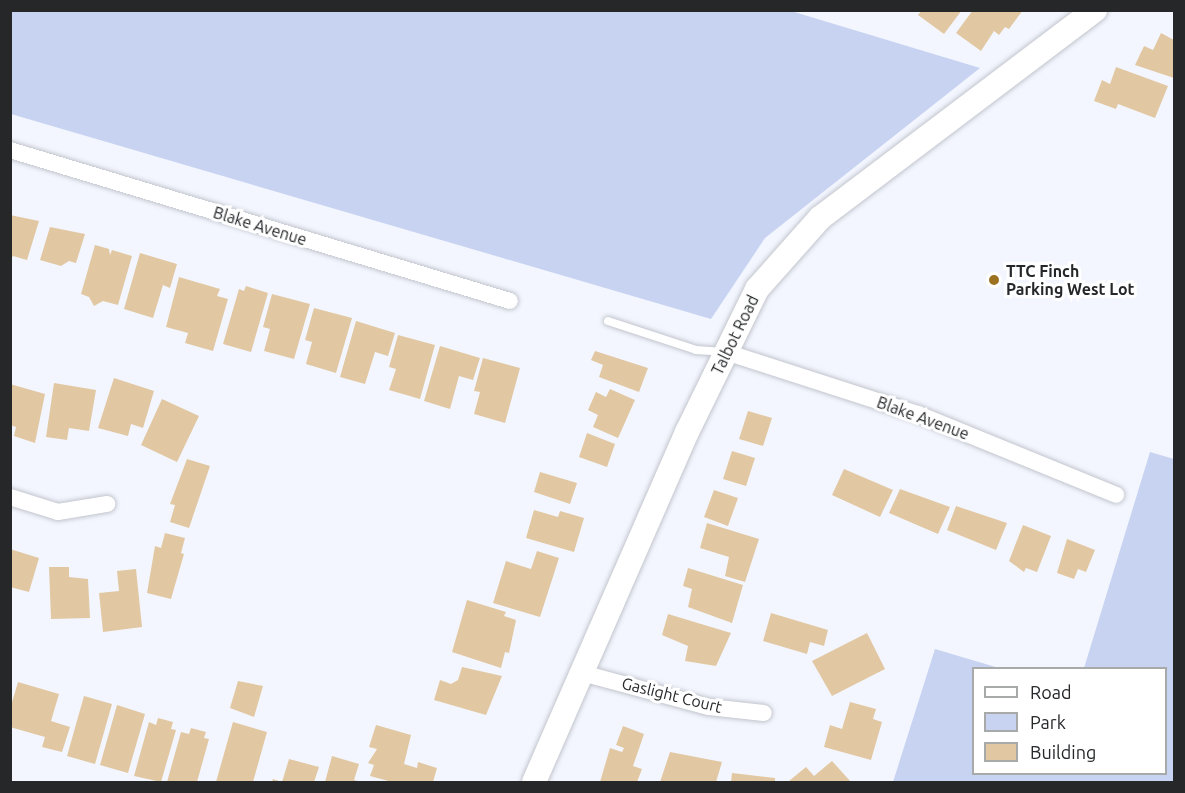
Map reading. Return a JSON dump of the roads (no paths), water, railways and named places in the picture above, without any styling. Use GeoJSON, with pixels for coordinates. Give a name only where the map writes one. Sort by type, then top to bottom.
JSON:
{"type":"FeatureCollection","features":[{"type":"Feature","properties":{"kind":"street","name":"Talbot Road"},"geometry":{"type":"LineString","coordinates":[[534,783],[726,352],[757,289],[820,218],[1094,11]]}},
{"type":"Feature","properties":{"kind":"street","name":"Blake Avenue"},"geometry":{"type":"LineString","coordinates":[[10,150],[510,301]]}},
{"type":"Feature","properties":{"kind":"street","name":"Blake Avenue"},"geometry":{"type":"LineString","coordinates":[[726,352],[918,414],[1116,495]]}},
{"type":"Feature","properties":{"kind":"street"},"geometry":{"type":"LineString","coordinates":[[10,496],[58,512],[107,504]]}},
{"type":"Feature","properties":{"kind":"street","name":"Gaslight Court"},"geometry":{"type":"LineString","coordinates":[[582,673],[709,706],[764,713]]}},
{"type":"Feature","properties":{"kind":"lane"},"geometry":{"type":"LineString","coordinates":[[608,321],[696,350],[726,352]]}},
{"type":"Feature","properties":{"kind":"place","name":"TTC Finch Parking West Lot"},"geometry":{"type":"Point","coordinates":[994,280]}}]}
